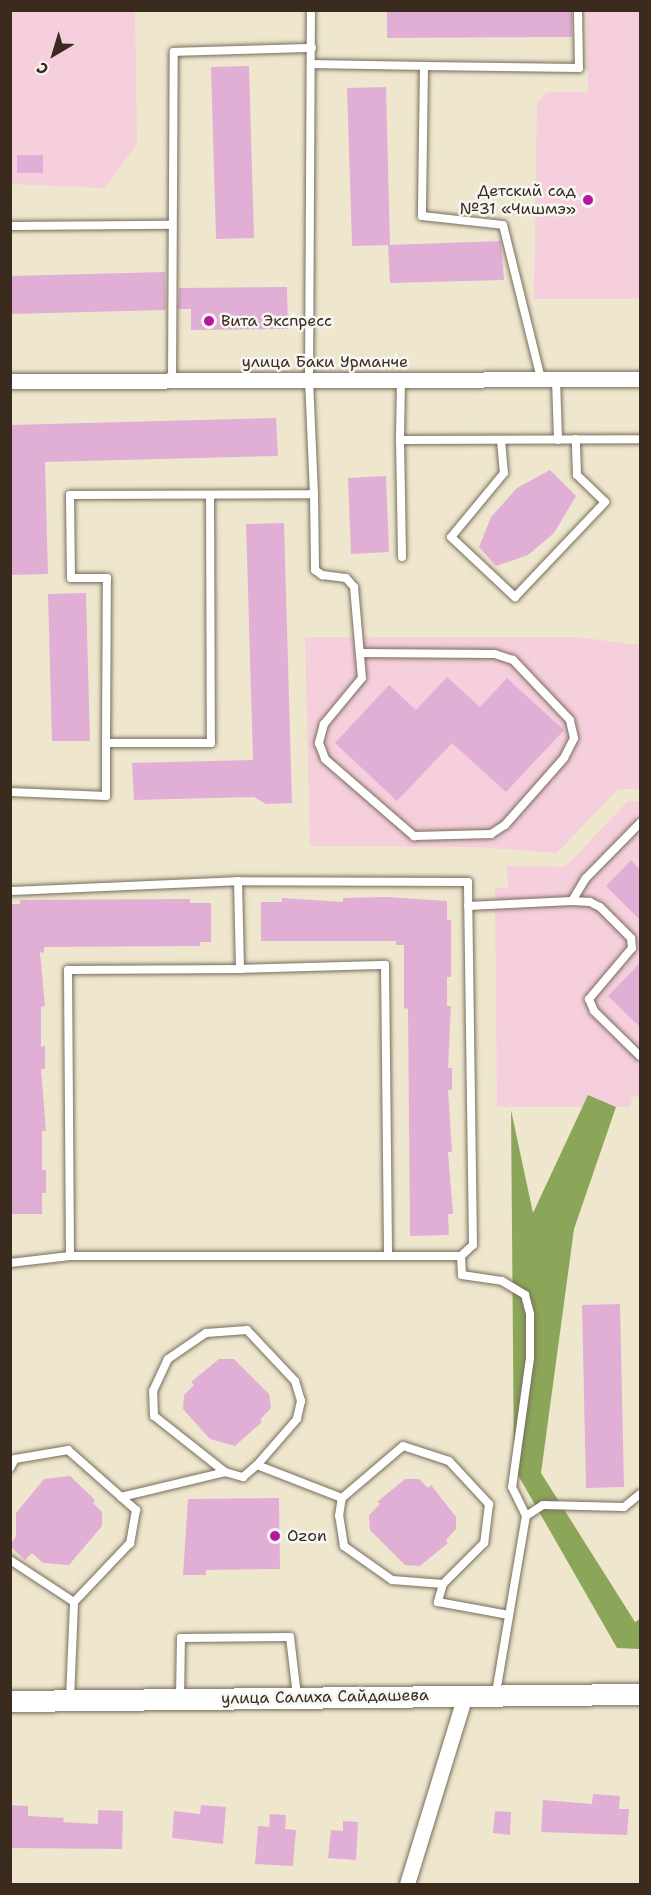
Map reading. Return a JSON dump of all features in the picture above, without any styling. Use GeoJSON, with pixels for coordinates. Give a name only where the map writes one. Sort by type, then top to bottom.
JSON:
{"type":"FeatureCollection","features":[{"type":"Feature","properties":{"kind":"street","name":"улица Баки Урманче"},"geometry":{"type":"LineString","coordinates":[[10,381],[640,379]]}},
{"type":"Feature","properties":{"kind":"street","name":"улица Салиха Сайдашева"},"geometry":{"type":"LineString","coordinates":[[10,1701],[640,1694]]}},
{"type":"Feature","properties":{"kind":"street"},"geometry":{"type":"LineString","coordinates":[[407,1884],[465,1696]]}},
{"type":"Feature","properties":{"kind":"lane"},"geometry":{"type":"LineString","coordinates":[[311,10],[313,64],[309,380],[315,570],[322,575],[346,578],[354,587],[362,678],[324,724],[319,743],[325,759],[404,831],[414,836],[491,834],[505,825],[564,759],[574,738],[570,720],[513,660],[494,654],[360,653]]}},
{"type":"Feature","properties":{"kind":"lane"},"geometry":{"type":"LineString","coordinates":[[313,64],[579,68],[578,10]]}},
{"type":"Feature","properties":{"kind":"lane"},"geometry":{"type":"LineString","coordinates":[[172,381],[174,52],[312,48]]}},
{"type":"Feature","properties":{"kind":"lane"},"geometry":{"type":"LineString","coordinates":[[424,66],[422,216],[503,225],[541,380]]}},
{"type":"Feature","properties":{"kind":"lane"},"geometry":{"type":"LineString","coordinates":[[10,226],[172,225]]}},
{"type":"Feature","properties":{"kind":"lane"},"geometry":{"type":"LineString","coordinates":[[556,379],[558,440]]}},
{"type":"Feature","properties":{"kind":"lane"},"geometry":{"type":"LineString","coordinates":[[401,380],[402,557]]}},
{"type":"Feature","properties":{"kind":"lane"},"geometry":{"type":"LineString","coordinates":[[400,440],[640,440]]}},
{"type":"Feature","properties":{"kind":"lane"},"geometry":{"type":"LineString","coordinates":[[501,440],[504,473],[451,537],[515,597],[605,502],[577,475],[576,440]]}},
{"type":"Feature","properties":{"kind":"lane"},"geometry":{"type":"LineString","coordinates":[[10,792],[106,796],[107,578],[71,578],[70,495],[314,494]]}},
{"type":"Feature","properties":{"kind":"lane"},"geometry":{"type":"LineString","coordinates":[[106,743],[212,743],[210,495]]}},
{"type":"Feature","properties":{"kind":"lane"},"geometry":{"type":"LineString","coordinates":[[572,901],[586,878],[640,823]]}},
{"type":"Feature","properties":{"kind":"lane"},"geometry":{"type":"LineString","coordinates":[[238,881],[240,969]]}},
{"type":"Feature","properties":{"kind":"lane"},"geometry":{"type":"LineString","coordinates":[[10,891],[238,881],[468,882],[473,1245],[461,1256],[388,1254],[70,1256],[10,1263]]}},
{"type":"Feature","properties":{"kind":"lane"},"geometry":{"type":"LineString","coordinates":[[468,906],[572,901],[590,902],[600,907],[631,938],[632,948],[594,988],[589,999],[594,1011],[640,1056]]}},
{"type":"Feature","properties":{"kind":"lane"},"geometry":{"type":"LineString","coordinates":[[70,1256],[68,970],[385,965],[388,1254]]}},
{"type":"Feature","properties":{"kind":"lane"},"geometry":{"type":"LineString","coordinates":[[461,1256],[462,1275],[502,1281],[525,1295],[530,1314],[530,1358],[512,1487],[526,1516],[496,1696]]}},
{"type":"Feature","properties":{"kind":"lane"},"geometry":{"type":"LineString","coordinates":[[247,1330],[295,1381],[301,1401],[297,1419],[257,1465],[243,1477],[225,1472],[154,1416],[153,1391],[168,1359],[206,1333],[247,1330]]}},
{"type":"Feature","properties":{"kind":"lane"},"geometry":{"type":"LineString","coordinates":[[443,1584],[392,1580],[344,1546],[339,1516],[342,1498],[403,1446],[450,1461],[489,1504],[484,1543],[443,1584],[438,1602],[509,1615]]}},
{"type":"Feature","properties":{"kind":"lane"},"geometry":{"type":"LineString","coordinates":[[10,1468],[15,1459],[68,1450],[136,1509],[130,1543],[74,1602],[69,1701]]}},
{"type":"Feature","properties":{"kind":"lane"},"geometry":{"type":"LineString","coordinates":[[257,1465],[342,1498]]}},
{"type":"Feature","properties":{"kind":"lane"},"geometry":{"type":"LineString","coordinates":[[121,1497],[225,1472]]}},
{"type":"Feature","properties":{"kind":"lane"},"geometry":{"type":"LineString","coordinates":[[526,1516],[543,1505],[624,1507],[640,1494]]}},
{"type":"Feature","properties":{"kind":"lane"},"geometry":{"type":"LineString","coordinates":[[10,1560],[74,1602]]}},
{"type":"Feature","properties":{"kind":"lane"},"geometry":{"type":"LineString","coordinates":[[180,1699],[182,1638],[290,1637],[297,1698]]}},
{"type":"Feature","properties":{"kind":"shaded area"},"geometry":{"type":"Polygon","coordinates":[[[11,11],[135,11],[137,144],[105,188],[11,184],[11,11]]]}},
{"type":"Feature","properties":{"kind":"shaded area","name":"Детский сад №31 «Чишмэ»"},"geometry":{"type":"Polygon","coordinates":[[[587,11],[640,11],[640,299],[534,299],[537,102],[547,92],[588,92],[587,11]]]}},
{"type":"Feature","properties":{"kind":"shaded area"},"geometry":{"type":"Polygon","coordinates":[[[305,637],[576,637],[640,645],[640,789],[618,789],[557,853],[476,847],[310,846],[305,637]]]}},
{"type":"Feature","properties":{"kind":"shaded area"},"geometry":{"type":"Polygon","coordinates":[[[628,801],[640,801],[640,1096],[632,1097],[630,1107],[497,1107],[495,888],[508,887],[507,866],[565,867],[628,801]]]}},
{"type":"Feature","properties":{"kind":"green space"},"geometry":{"type":"Polygon","coordinates":[[[588,1095],[616,1107],[574,1229],[541,1473],[635,1622],[640,1619],[640,1649],[617,1648],[514,1468],[511,1110],[533,1213],[588,1095]]]}},
{"type":"Feature","properties":{"kind":"building"},"geometry":{"type":"Polygon","coordinates":[[[387,10],[572,10],[572,37],[387,38],[387,10]]]}},
{"type":"Feature","properties":{"kind":"building"},"geometry":{"type":"Polygon","coordinates":[[[249,66],[254,238],[216,239],[211,67],[249,66]]]}},
{"type":"Feature","properties":{"kind":"building"},"geometry":{"type":"Polygon","coordinates":[[[386,87],[390,245],[352,246],[347,88],[386,87]]]}},
{"type":"Feature","properties":{"kind":"building"},"geometry":{"type":"Polygon","coordinates":[[[17,155],[43,155],[43,173],[17,173],[17,155]]]}},
{"type":"Feature","properties":{"kind":"building"},"geometry":{"type":"Polygon","coordinates":[[[501,241],[504,280],[390,283],[388,245],[501,241]]]}},
{"type":"Feature","properties":{"kind":"building"},"geometry":{"type":"Polygon","coordinates":[[[165,272],[166,310],[10,314],[10,276],[165,272]]]}},
{"type":"Feature","properties":{"kind":"building"},"geometry":{"type":"Polygon","coordinates":[[[287,287],[288,329],[191,330],[191,309],[178,309],[179,288],[287,287]]]}},
{"type":"Feature","properties":{"kind":"building"},"geometry":{"type":"Polygon","coordinates":[[[276,418],[278,456],[45,462],[48,574],[10,575],[10,425],[276,418]]]}},
{"type":"Feature","properties":{"kind":"building"},"geometry":{"type":"Polygon","coordinates":[[[550,470],[576,496],[554,533],[528,555],[496,566],[479,547],[491,517],[517,488],[550,470]]]}},
{"type":"Feature","properties":{"kind":"building"},"geometry":{"type":"Polygon","coordinates":[[[386,476],[389,552],[351,554],[348,478],[386,476]]]}},
{"type":"Feature","properties":{"kind":"building"},"geometry":{"type":"Polygon","coordinates":[[[284,523],[292,803],[266,804],[254,797],[134,800],[132,763],[253,760],[246,524],[284,523]]]}},
{"type":"Feature","properties":{"kind":"building"},"geometry":{"type":"Polygon","coordinates":[[[86,593],[90,741],[52,741],[48,594],[86,593]]]}},
{"type":"Feature","properties":{"kind":"building"},"geometry":{"type":"Polygon","coordinates":[[[447,677],[480,707],[507,678],[564,730],[506,792],[452,743],[397,801],[335,743],[389,685],[416,710],[447,677]]]}},
{"type":"Feature","properties":{"kind":"building"},"geometry":{"type":"Polygon","coordinates":[[[631,860],[640,870],[640,920],[606,886],[631,860]]]}},
{"type":"Feature","properties":{"kind":"building"},"geometry":{"type":"Polygon","coordinates":[[[387,897],[447,901],[447,920],[451,920],[451,977],[447,977],[447,1006],[451,1006],[448,1068],[452,1068],[452,1090],[448,1090],[452,1152],[448,1152],[453,1214],[448,1214],[449,1235],[410,1236],[408,1009],[404,1008],[404,945],[396,945],[396,941],[261,941],[261,902],[282,902],[282,898],[343,902],[343,898],[387,897]]]}},
{"type":"Feature","properties":{"kind":"building"},"geometry":{"type":"Polygon","coordinates":[[[190,899],[190,903],[211,903],[211,942],[200,942],[200,946],[44,947],[44,953],[40,952],[45,1006],[41,1007],[41,1047],[45,1046],[45,1069],[41,1069],[46,1131],[42,1131],[42,1170],[46,1170],[46,1193],[42,1193],[42,1214],[10,1214],[10,904],[20,904],[20,900],[190,899]]]}},
{"type":"Feature","properties":{"kind":"building"},"geometry":{"type":"Polygon","coordinates":[[[640,963],[640,1027],[608,996],[640,963]]]}},
{"type":"Feature","properties":{"kind":"building"},"geometry":{"type":"Polygon","coordinates":[[[620,1304],[624,1487],[586,1488],[582,1305],[620,1304]]]}},
{"type":"Feature","properties":{"kind":"building"},"geometry":{"type":"Polygon","coordinates":[[[219,1359],[234,1359],[269,1394],[271,1408],[260,1420],[262,1422],[235,1446],[210,1439],[183,1409],[184,1395],[194,1385],[191,1382],[219,1359]]]}},
{"type":"Feature","properties":{"kind":"building"},"geometry":{"type":"Polygon","coordinates":[[[70,1476],[95,1500],[93,1503],[102,1512],[102,1526],[69,1565],[43,1563],[32,1553],[25,1560],[10,1546],[16,1536],[16,1513],[44,1479],[70,1476]]]}},
{"type":"Feature","properties":{"kind":"building"},"geometry":{"type":"Polygon","coordinates":[[[405,1479],[419,1479],[428,1488],[431,1485],[456,1517],[456,1529],[446,1540],[448,1543],[420,1566],[405,1565],[370,1530],[369,1515],[380,1504],[377,1502],[405,1479]]]}},
{"type":"Feature","properties":{"kind":"building"},"geometry":{"type":"Polygon","coordinates":[[[279,1498],[280,1569],[206,1570],[206,1575],[183,1575],[188,1499],[279,1498]]]}},
{"type":"Feature","properties":{"kind":"building"},"geometry":{"type":"Polygon","coordinates":[[[593,1794],[620,1796],[619,1809],[629,1809],[627,1835],[541,1832],[543,1800],[592,1804],[593,1794]]]}},
{"type":"Feature","properties":{"kind":"building"},"geometry":{"type":"Polygon","coordinates":[[[10,1805],[28,1806],[28,1816],[64,1818],[63,1822],[98,1824],[98,1810],[123,1811],[122,1849],[10,1848],[10,1805]]]}},
{"type":"Feature","properties":{"kind":"building"},"geometry":{"type":"Polygon","coordinates":[[[201,1805],[226,1807],[223,1844],[172,1838],[174,1811],[200,1814],[201,1805]]]}},
{"type":"Feature","properties":{"kind":"building"},"geometry":{"type":"Polygon","coordinates":[[[495,1811],[511,1812],[510,1835],[493,1833],[495,1811]]]}},
{"type":"Feature","properties":{"kind":"building"},"geometry":{"type":"Polygon","coordinates":[[[270,1814],[286,1815],[285,1829],[296,1830],[293,1866],[255,1864],[258,1826],[269,1827],[270,1814]]]}},
{"type":"Feature","properties":{"kind":"building"},"geometry":{"type":"Polygon","coordinates":[[[343,1821],[358,1822],[356,1860],[328,1858],[331,1830],[343,1831],[343,1821]]]}},
{"type":"Feature","properties":{"kind":"place","name":"Детский сад №31 «Чишмэ»"},"geometry":{"type":"Point","coordinates":[588,200]}},
{"type":"Feature","properties":{"kind":"place","name":"Вита Экспресс"},"geometry":{"type":"Point","coordinates":[209,321]}},
{"type":"Feature","properties":{"kind":"place","name":"Ozon"},"geometry":{"type":"Point","coordinates":[275,1536]}}]}
